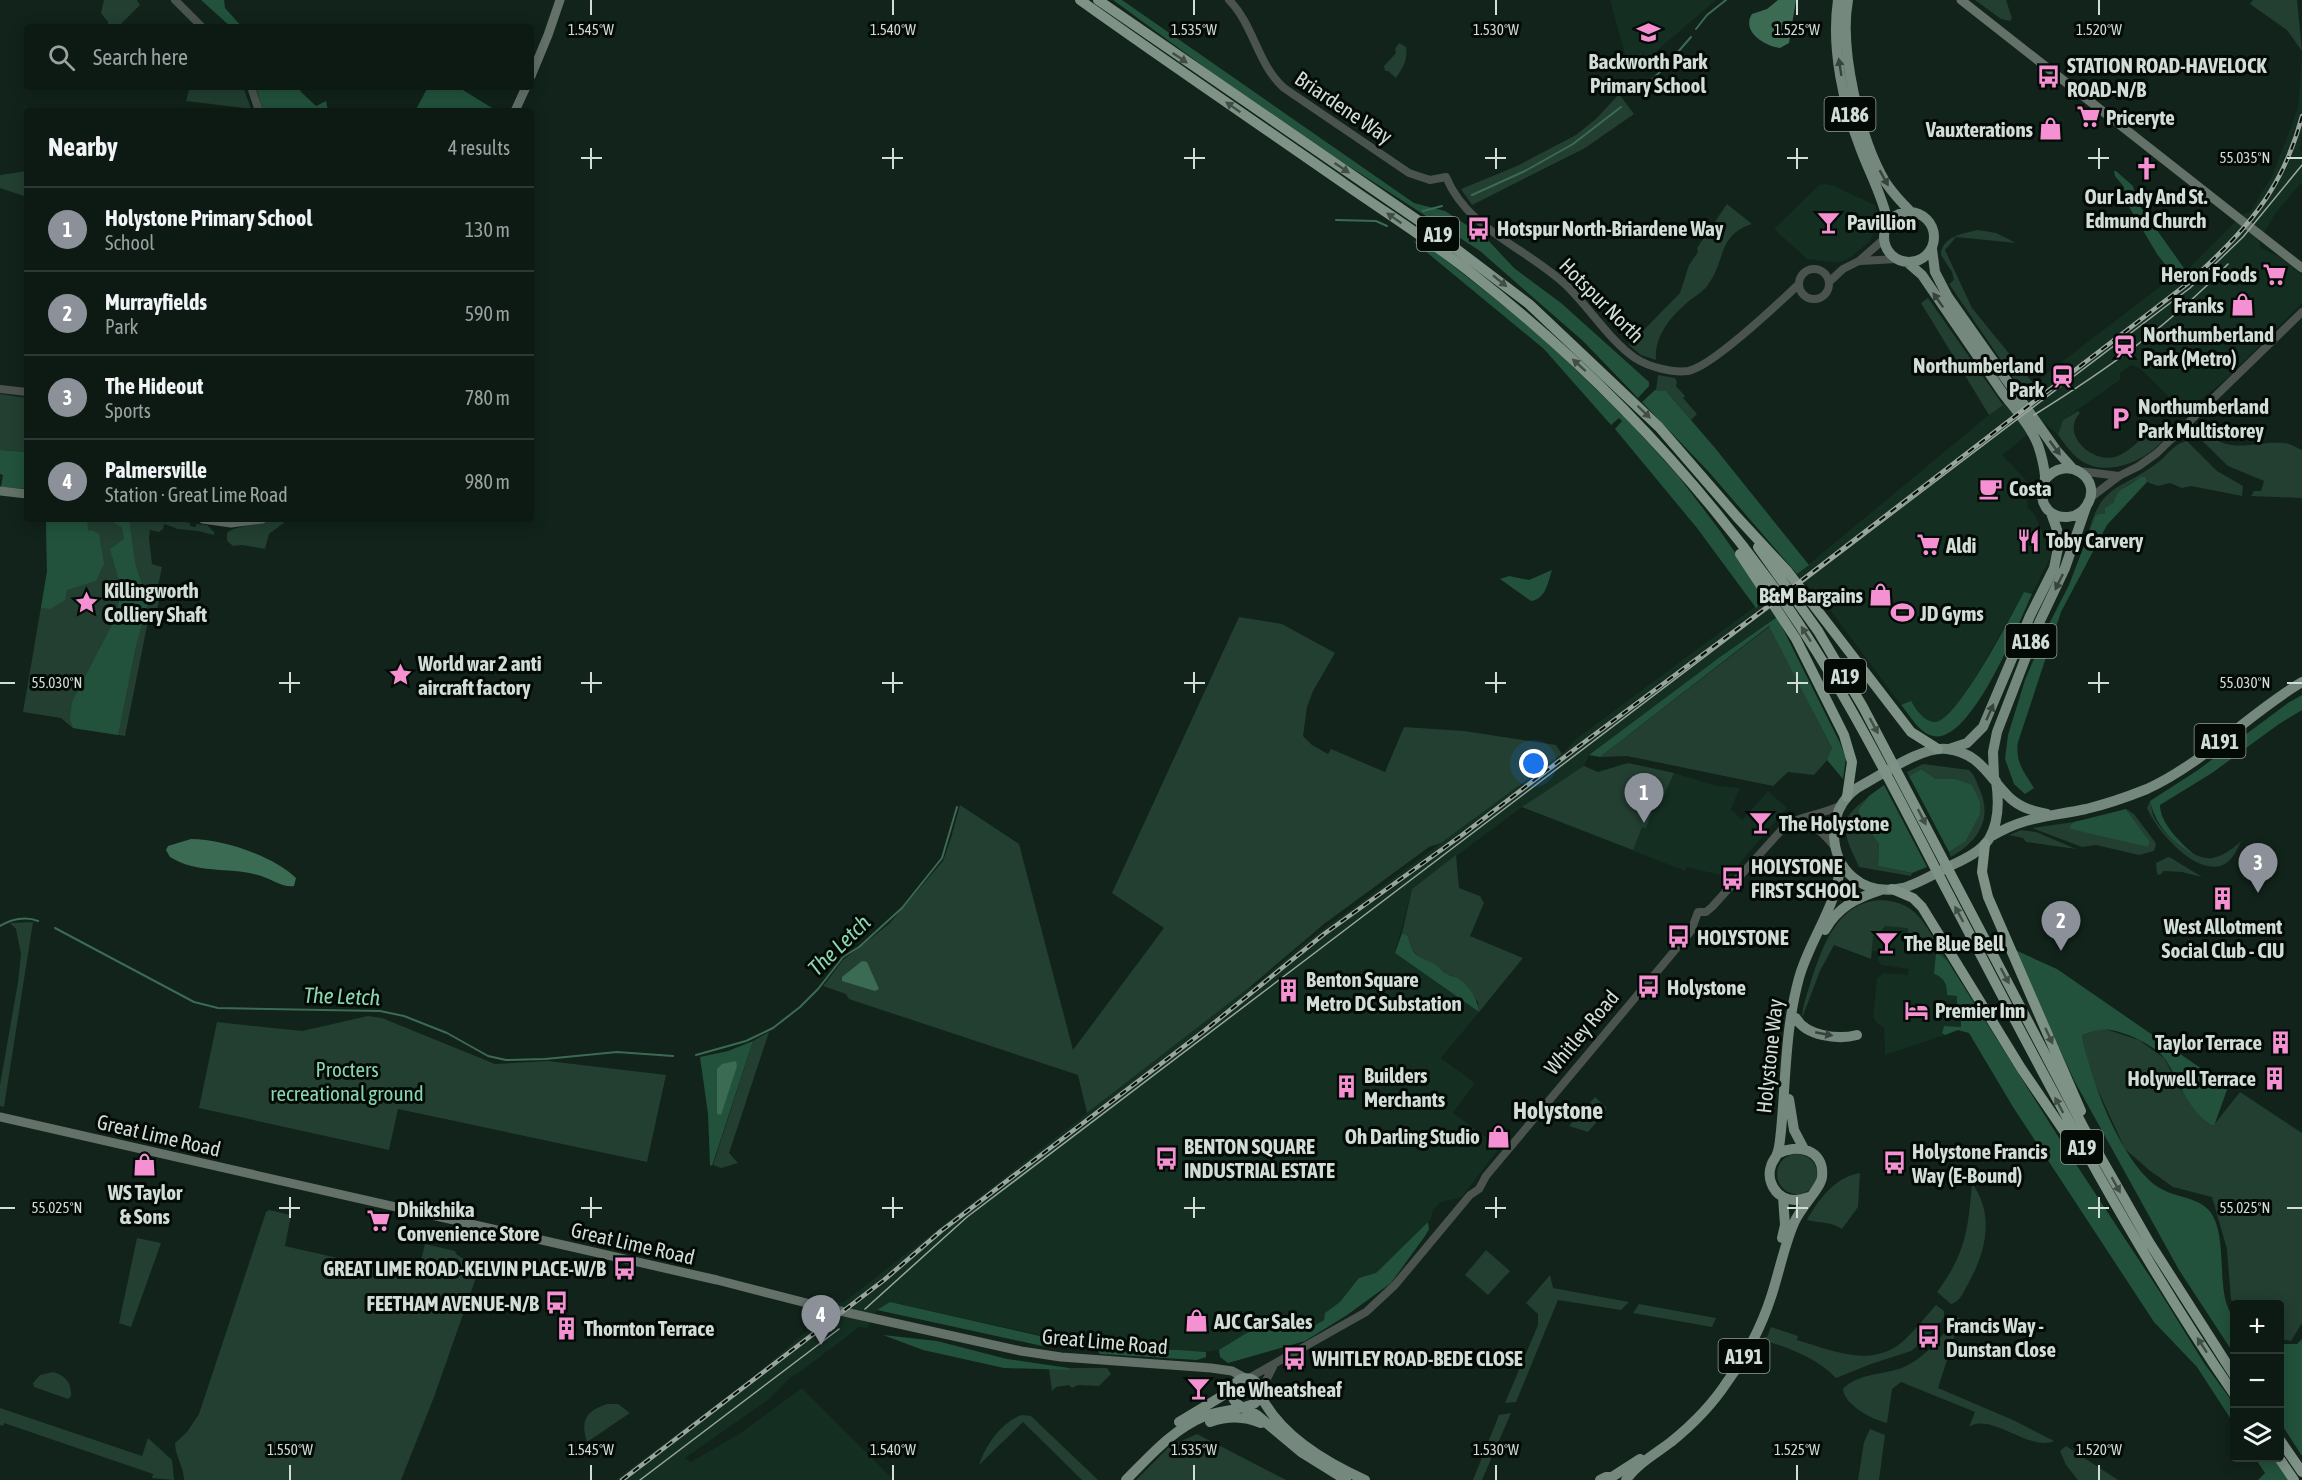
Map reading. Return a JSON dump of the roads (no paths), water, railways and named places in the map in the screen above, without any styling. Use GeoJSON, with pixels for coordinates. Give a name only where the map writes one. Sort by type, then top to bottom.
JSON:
{"type":"FeatureCollection","features":[{"type":"Feature","properties":{"kind":"highway","name":"A19"},"geometry":{"type":"LineString","coordinates":[[1080,0],[1473,274],[1584,369],[1651,436],[1776,580]]}},
{"type":"Feature","properties":{"kind":"highway","name":"A19"},"geometry":{"type":"LineString","coordinates":[[1098,0],[1422,223],[1529,304],[1659,427],[1737,518],[1776,580],[1844,674],[1882,754],[1953,889],[2085,1130],[2149,1242],[2230,1367]]}},
{"type":"Feature","properties":{"kind":"highway"},"geometry":{"type":"LineString","coordinates":[[1776,580],[1796,608],[1911,732],[1920,740],[1943,749]]}},
{"type":"Feature","properties":{"kind":"highway"},"geometry":{"type":"LineString","coordinates":[[1796,608],[1810,664],[1848,744],[1852,762],[1844,801]]}},
{"type":"Feature","properties":{"kind":"highway"},"geometry":{"type":"LineString","coordinates":[[1988,840],[1982,872],[1988,897],[2080,1106],[2085,1130]]}},
{"type":"Feature","properties":{"kind":"highway"},"geometry":{"type":"LineString","coordinates":[[1888,889],[1913,898],[1922,907],[2021,1068],[2079,1154],[2101,1182]]}},
{"type":"Feature","properties":{"kind":"highway","name":"A19"},"geometry":{"type":"LineString","coordinates":[[1953,889],[2101,1182],[2149,1263],[2230,1386]]}},
{"type":"Feature","properties":{"kind":"highway"},"geometry":{"type":"LineString","coordinates":[[2284,1446],[2302,1472]]}},
{"type":"Feature","properties":{"kind":"highway"},"geometry":{"type":"LineString","coordinates":[[2282,1462],[2294,1480]]}},
{"type":"Feature","properties":{"kind":"main road"},"geometry":{"type":"LineString","coordinates":[[534,69],[560,0]]}},
{"type":"Feature","properties":{"kind":"main road","name":"A186"},"geometry":{"type":"LineString","coordinates":[[1838,0],[1836,39],[1844,89],[1859,146],[1882,200],[1887,223],[1884,239],[1889,252],[1922,276],[2035,429],[2089,482],[2088,502],[2065,568],[2039,623],[1997,732],[1993,752],[1995,780]]}},
{"type":"Feature","properties":{"kind":"main road","name":"A186"},"geometry":{"type":"LineString","coordinates":[[1848,0],[1845,23],[1848,52],[1856,98],[1866,136],[1886,182],[1910,211],[1924,216],[1930,223],[1934,237],[1932,249],[1935,272],[2012,397]]}},
{"type":"Feature","properties":{"kind":"main road"},"geometry":{"type":"LineString","coordinates":[[1961,0],[2302,268]]}},
{"type":"Feature","properties":{"kind":"main road"},"geometry":{"type":"LineString","coordinates":[[516,108],[525,90]]}},
{"type":"Feature","properties":{"kind":"main road"},"geometry":{"type":"LineString","coordinates":[[1887,223],[1897,214],[1910,211]]}},
{"type":"Feature","properties":{"kind":"main road"},"geometry":{"type":"LineString","coordinates":[[1902,260],[1921,258],[1932,249]]}},
{"type":"Feature","properties":{"kind":"main road","name":"A186"},"geometry":{"type":"LineString","coordinates":[[1943,749],[1966,743],[1983,727],[2026,624],[2054,568],[2060,538],[2042,496],[2045,480],[2035,429]]}},
{"type":"Feature","properties":{"kind":"main road"},"geometry":{"type":"LineString","coordinates":[[2045,480],[2056,470],[2076,470]]}},
{"type":"Feature","properties":{"kind":"main road"},"geometry":{"type":"LineString","coordinates":[[0,491],[24,494]]}},
{"type":"Feature","properties":{"kind":"main road"},"geometry":{"type":"LineString","coordinates":[[2051,513],[2070,517],[2081,513],[2088,502]]}},
{"type":"Feature","properties":{"kind":"main road","name":"A191"},"geometry":{"type":"LineString","coordinates":[[2047,814],[2100,806],[2156,784],[2193,762],[2302,682]]}},
{"type":"Feature","properties":{"kind":"main road"},"geometry":{"type":"LineString","coordinates":[[1943,749],[1976,760],[2010,799],[2033,811],[2047,814],[2013,824],[1988,840],[1967,858],[1919,882],[1888,889],[1857,881],[1840,863],[1834,846],[1834,826],[1844,801],[1861,785],[1918,755],[1943,749]]}},
{"type":"Feature","properties":{"kind":"main road"},"geometry":{"type":"LineString","coordinates":[[1988,840],[1997,812],[1998,795],[1995,780]]}},
{"type":"Feature","properties":{"kind":"main road","name":"Holystone Way"},"geometry":{"type":"LineString","coordinates":[[1600,1480],[1606,1477],[1614,1479],[1667,1440],[1706,1404],[1740,1356],[1765,1303],[1785,1225],[1783,1197],[1776,1192],[1769,1176],[1770,1167],[1777,1154],[1783,1108],[1786,1042],[1792,1004],[1803,967],[1834,899],[1840,863]]}},
{"type":"Feature","properties":{"kind":"main road","name":"Holystone Way"},"geometry":{"type":"LineString","coordinates":[[1626,1480],[1632,1471],[1690,1426],[1727,1383],[1757,1333],[1771,1299],[1793,1224],[1809,1197],[1820,1184],[1821,1168],[1815,1156],[1804,1149],[1794,1130],[1789,1106],[1792,1043],[1804,981],[1830,921],[1847,904],[1888,889]]}},
{"type":"Feature","properties":{"kind":"main road"},"geometry":{"type":"LineString","coordinates":[[1796,1018],[1812,1032],[1842,1038],[1857,1035]]}},
{"type":"Feature","properties":{"kind":"main road","name":"Great Lime Road"},"geometry":{"type":"LineString","coordinates":[[0,1117],[717,1280],[822,1307],[1021,1352],[1226,1370],[1247,1378]]}},
{"type":"Feature","properties":{"kind":"main road"},"geometry":{"type":"LineString","coordinates":[[1777,1154],[1786,1149],[1804,1149]]}},
{"type":"Feature","properties":{"kind":"main road"},"geometry":{"type":"LineString","coordinates":[[1783,1197],[1796,1200],[1809,1197]]}},
{"type":"Feature","properties":{"kind":"main road"},"geometry":{"type":"LineString","coordinates":[[1226,1370],[1231,1377],[1233,1399],[1316,1463],[1346,1480]]}},
{"type":"Feature","properties":{"kind":"main road"},"geometry":{"type":"LineString","coordinates":[[1126,1480],[1179,1422],[1232,1389],[1237,1382],[1247,1378],[1257,1384],[1260,1393],[1279,1422],[1305,1446],[1365,1480]]}},
{"type":"Feature","properties":{"kind":"main road"},"geometry":{"type":"LineString","coordinates":[[1155,1449],[1178,1430],[1196,1420],[1253,1404],[1260,1393]]}},
{"type":"Feature","properties":{"kind":"main road"},"geometry":{"type":"LineString","coordinates":[[1155,1449],[1195,1427],[1220,1419],[1245,1418],[1270,1427]]}},
{"type":"Feature","properties":{"kind":"street"},"geometry":{"type":"LineString","coordinates":[[176,0],[199,24]]}},
{"type":"Feature","properties":{"kind":"street","name":"Briardene Way"},"geometry":{"type":"LineString","coordinates":[[1229,0],[1245,23],[1270,73],[1284,88],[1409,173],[1430,180],[1446,177]]}},
{"type":"Feature","properties":{"kind":"street"},"geometry":{"type":"LineString","coordinates":[[251,90],[258,108]]}},
{"type":"Feature","properties":{"kind":"street","name":"Hotspur North"},"geometry":{"type":"LineString","coordinates":[[1446,177],[1457,198],[1473,217],[1556,276],[1582,301],[1626,351],[1645,363],[1667,369],[1692,370],[1719,353],[1782,303]]}},
{"type":"Feature","properties":{"kind":"street"},"geometry":{"type":"LineString","coordinates":[[1829,282],[1843,269],[1859,261],[1884,239]]}},
{"type":"Feature","properties":{"kind":"street"},"geometry":{"type":"LineString","coordinates":[[1859,261],[1902,260]]}},
{"type":"Feature","properties":{"kind":"street"},"geometry":{"type":"LineString","coordinates":[[1782,303],[1799,284],[1805,272],[1811,269],[1843,269]]}},
{"type":"Feature","properties":{"kind":"street"},"geometry":{"type":"LineString","coordinates":[[1799,284],[1806,296],[1814,299],[1821,297],[1827,292],[1829,282],[1827,275],[1819,269]]}},
{"type":"Feature","properties":{"kind":"street"},"geometry":{"type":"LineString","coordinates":[[1782,303],[1806,296]]}},
{"type":"Feature","properties":{"kind":"street"},"geometry":{"type":"LineString","coordinates":[[2088,502],[2119,476],[2139,466],[2157,453],[2302,312]]}},
{"type":"Feature","properties":{"kind":"street"},"geometry":{"type":"LineString","coordinates":[[0,389],[24,392]]}},
{"type":"Feature","properties":{"kind":"street"},"geometry":{"type":"LineString","coordinates":[[2076,470],[2119,476]]}},
{"type":"Feature","properties":{"kind":"street","name":"Whitley Road"},"geometry":{"type":"LineString","coordinates":[[1247,1378],[1273,1367],[1366,1312],[1386,1296],[1470,1195],[1479,1189],[1493,1167],[1691,932],[1698,912],[1709,910],[1790,823],[1827,812],[1844,801]]}},
{"type":"Feature","properties":{"kind":"street","name":"Whitley Road"},"geometry":{"type":"LineString","coordinates":[[1778,834],[1792,826],[1808,824],[1817,828],[1834,846]]}},
{"type":"Feature","properties":{"kind":"street"},"geometry":{"type":"LineString","coordinates":[[1260,1393],[1273,1367]]}},
{"type":"Feature","properties":{"kind":"waterway"},"geometry":{"type":"LineString","coordinates":[[1696,29],[1707,15],[1726,0]]}},
{"type":"Feature","properties":{"kind":"waterway"},"geometry":{"type":"LineString","coordinates":[[1642,89],[1691,37]]}},
{"type":"Feature","properties":{"kind":"waterway"},"geometry":{"type":"LineString","coordinates":[[1472,195],[1525,171],[1573,144],[1621,107]]}},
{"type":"Feature","properties":{"kind":"waterway"},"geometry":{"type":"LineString","coordinates":[[1423,211],[1442,206]]}},
{"type":"Feature","properties":{"kind":"waterway"},"geometry":{"type":"LineString","coordinates":[[1336,220],[1376,221],[1387,226]]}},
{"type":"Feature","properties":{"kind":"waterway","name":"The Letch"},"geometry":{"type":"LineString","coordinates":[[696,1055],[746,1041],[773,1028],[800,1007],[818,989],[843,957],[859,947],[902,908],[942,858],[957,807]]}},
{"type":"Feature","properties":{"kind":"waterway","name":"The Letch"},"geometry":{"type":"LineString","coordinates":[[0,926],[19,919],[38,921]]}},
{"type":"Feature","properties":{"kind":"waterway","name":"The Letch"},"geometry":{"type":"LineString","coordinates":[[55,928],[194,1002],[218,1008],[380,1011],[404,1016],[447,1033],[488,1056],[506,1060],[545,1059],[617,1052],[673,1056]]}},
{"type":"Feature","properties":{"kind":"tram line"},"geometry":{"type":"LineString","coordinates":[[865,1309],[967,1217],[2190,288],[2243,237],[2302,165]]}},
{"type":"Feature","properties":{"kind":"tram line"},"geometry":{"type":"LineString","coordinates":[[2034,415],[2086,382],[2136,346],[2184,307],[2228,264]]}},
{"type":"Feature","properties":{"kind":"tram line"},"geometry":{"type":"LineString","coordinates":[[640,1480],[839,1329]]}},
{"type":"Feature","properties":{"kind":"railway"},"geometry":{"type":"LineString","coordinates":[[622,1480],[884,1280],[941,1231],[1204,1031],[1324,934],[1462,835],[1767,607],[2187,284],[2226,247],[2272,189],[2294,143],[2302,116]]}},
{"type":"Feature","properties":{"kind":"place","name":"Backworth Park Primary School"},"geometry":{"type":"Point","coordinates":[1648,33]}},
{"type":"Feature","properties":{"kind":"place","name":"STATION ROAD-HAVELOCK ROAD-N/B"},"geometry":{"type":"Point","coordinates":[2049,77]}},
{"type":"Feature","properties":{"kind":"place","name":"Priceryte"},"geometry":{"type":"Point","coordinates":[2088,117]}},
{"type":"Feature","properties":{"kind":"place","name":"Vauxterations"},"geometry":{"type":"Point","coordinates":[2051,129]}},
{"type":"Feature","properties":{"kind":"place","name":"Our Lady And St. Edmund Church"},"geometry":{"type":"Point","coordinates":[2146,168]}},
{"type":"Feature","properties":{"kind":"place","name":"Pavillion"},"geometry":{"type":"Point","coordinates":[1829,222]}},
{"type":"Feature","properties":{"kind":"place","name":"Hotspur North-Briardene Way"},"geometry":{"type":"Point","coordinates":[1479,228]}},
{"type":"Feature","properties":{"kind":"place","name":"Heron Foods"},"geometry":{"type":"Point","coordinates":[2275,274]}},
{"type":"Feature","properties":{"kind":"place","name":"Franks"},"geometry":{"type":"Point","coordinates":[2242,305]}},
{"type":"Feature","properties":{"kind":"place","name":"Northumberland Park (Metro)"},"geometry":{"type":"Point","coordinates":[2125,346]}},
{"type":"Feature","properties":{"kind":"place","name":"Northumberland Park"},"geometry":{"type":"Point","coordinates":[2062,377]}},
{"type":"Feature","properties":{"kind":"place","name":"Northumberland Park Multistorey"},"geometry":{"type":"Point","coordinates":[2120,418]}},
{"type":"Feature","properties":{"kind":"place","name":"Costa"},"geometry":{"type":"Point","coordinates":[1991,488]}},
{"type":"Feature","properties":{"kind":"place","name":"Toby Carvery"},"geometry":{"type":"Point","coordinates":[2028,540]}},
{"type":"Feature","properties":{"kind":"place","name":"Aldi"},"geometry":{"type":"Point","coordinates":[1928,545]}},
{"type":"Feature","properties":{"kind":"place","name":"B&M Bargains"},"geometry":{"type":"Point","coordinates":[1881,595]}},
{"type":"Feature","properties":{"kind":"place","name":"Killingworth Colliery Shaft"},"geometry":{"type":"Point","coordinates":[86,602]}},
{"type":"Feature","properties":{"kind":"place","name":"JD Gyms"},"geometry":{"type":"Point","coordinates":[1902,613]}},
{"type":"Feature","properties":{"kind":"place","name":"World war 2 anti aircraft factory"},"geometry":{"type":"Point","coordinates":[400,675]}},
{"type":"Feature","properties":{"kind":"place","name":"Holystone Primary School"},"geometry":{"type":"Point","coordinates":[1644,823]}},
{"type":"Feature","properties":{"kind":"place","name":"The Holystone"},"geometry":{"type":"Point","coordinates":[1761,823]}},
{"type":"Feature","properties":{"kind":"place","name":"HOLYSTONE FIRST SCHOOL"},"geometry":{"type":"Point","coordinates":[1733,878]}},
{"type":"Feature","properties":{"kind":"place","name":"The Hideout"},"geometry":{"type":"Point","coordinates":[2258,893]}},
{"type":"Feature","properties":{"kind":"place","name":"West Allotment Social Club - CIU"},"geometry":{"type":"Point","coordinates":[2223,898]}},
{"type":"Feature","properties":{"kind":"place","name":"HOLYSTONE"},"geometry":{"type":"Point","coordinates":[1679,937]}},
{"type":"Feature","properties":{"kind":"place","name":"The Blue Bell"},"geometry":{"type":"Point","coordinates":[1886,943]}},
{"type":"Feature","properties":{"kind":"place","name":"Murrayfields"},"geometry":{"type":"Point","coordinates":[2061,951]}},
{"type":"Feature","properties":{"kind":"place","name":"Holystone"},"geometry":{"type":"Point","coordinates":[1649,987]}},
{"type":"Feature","properties":{"kind":"place","name":"Benton Square Metro DC Substation"},"geometry":{"type":"Point","coordinates":[1288,991]}},
{"type":"Feature","properties":{"kind":"place","name":"Premier Inn"},"geometry":{"type":"Point","coordinates":[1917,1010]}},
{"type":"Feature","properties":{"kind":"place","name":"Taylor Terrace"},"geometry":{"type":"Point","coordinates":[2280,1042]}},
{"type":"Feature","properties":{"kind":"place","name":"Holywell Terrace"},"geometry":{"type":"Point","coordinates":[2274,1078]}},
{"type":"Feature","properties":{"kind":"place","name":"Builders Merchants"},"geometry":{"type":"Point","coordinates":[1346,1087]}},
{"type":"Feature","properties":{"kind":"place","name":"Oh Darling Studio"},"geometry":{"type":"Point","coordinates":[1498,1136]}},
{"type":"Feature","properties":{"kind":"place","name":"BENTON SQUARE INDUSTRIAL ESTATE"},"geometry":{"type":"Point","coordinates":[1166,1158]}},
{"type":"Feature","properties":{"kind":"place","name":"Holystone Francis Way (E-Bound)"},"geometry":{"type":"Point","coordinates":[1894,1163]}},
{"type":"Feature","properties":{"kind":"place","name":"WS Taylor & Sons"},"geometry":{"type":"Point","coordinates":[145,1164]}},
{"type":"Feature","properties":{"kind":"place","name":"Dhikshika Convenience Store"},"geometry":{"type":"Point","coordinates":[379,1221]}},
{"type":"Feature","properties":{"kind":"place","name":"GREAT LIME ROAD-KELVIN PLACE-W/B"},"geometry":{"type":"Point","coordinates":[624,1268]}},
{"type":"Feature","properties":{"kind":"place","name":"FEETHAM AVENUE-N/B"},"geometry":{"type":"Point","coordinates":[557,1303]}},
{"type":"Feature","properties":{"kind":"place","name":"AJC Car Sales"},"geometry":{"type":"Point","coordinates":[1196,1321]}},
{"type":"Feature","properties":{"kind":"place","name":"Thornton Terrace"},"geometry":{"type":"Point","coordinates":[566,1328]}},
{"type":"Feature","properties":{"kind":"place","name":"Francis Way - Dunstan Close"},"geometry":{"type":"Point","coordinates":[1928,1337]}},
{"type":"Feature","properties":{"kind":"place","name":"Palmersville"},"geometry":{"type":"Point","coordinates":[821,1345]}},
{"type":"Feature","properties":{"kind":"place","name":"WHITLEY ROAD-BEDE CLOSE"},"geometry":{"type":"Point","coordinates":[1294,1358]}},
{"type":"Feature","properties":{"kind":"place","name":"The Wheatsheaf"},"geometry":{"type":"Point","coordinates":[1199,1389]}},
{"type":"Feature","properties":{"kind":"district","name":"Holystone"},"geometry":{"type":"Point","coordinates":[1558,1110]}},
{"type":"Feature","properties":{"kind":"park label","name":"Procters recreational ground"},"geometry":{"type":"Point","coordinates":[347,1081]}}]}
